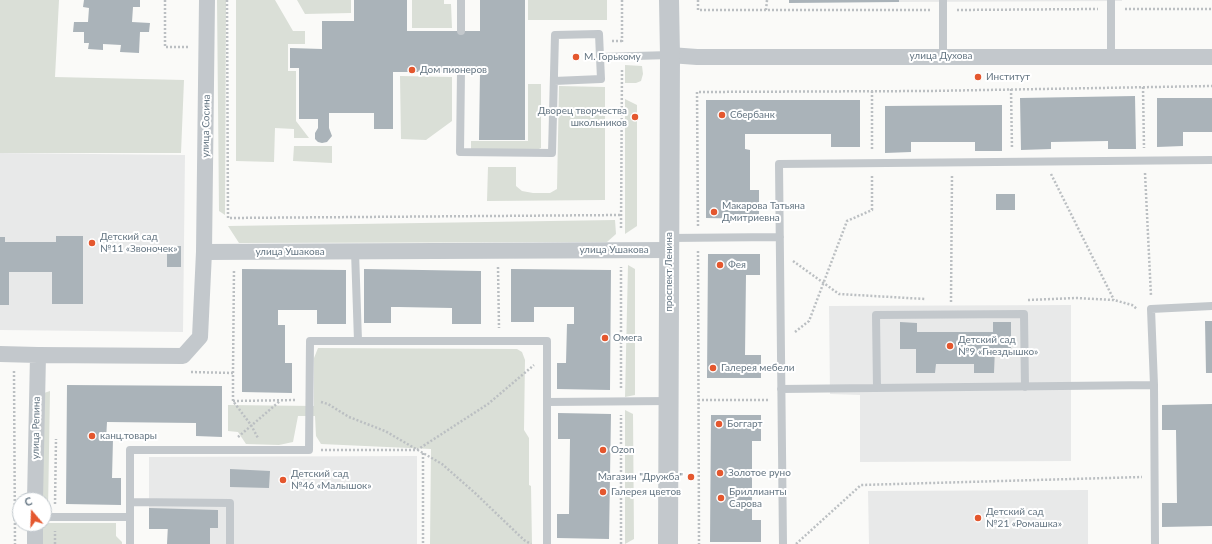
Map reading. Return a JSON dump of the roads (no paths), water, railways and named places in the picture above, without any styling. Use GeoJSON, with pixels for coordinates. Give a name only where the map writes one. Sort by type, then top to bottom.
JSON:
{"type":"FeatureCollection","features":[{"type":"Feature","properties":{"kind":"street","name":"улица Сосина"},"geometry":{"type":"LineString","coordinates":[[204,252],[207,0]]}},
{"type":"Feature","properties":{"kind":"street","name":"проспект Ленина"},"geometry":{"type":"LineString","coordinates":[[668,0],[670,55],[668,544]]}},
{"type":"Feature","properties":{"kind":"street","name":"улица Духова"},"geometry":{"type":"LineString","coordinates":[[670,55],[1212,57]]}},
{"type":"Feature","properties":{"kind":"street","name":"улица Ушакова"},"geometry":{"type":"LineString","coordinates":[[204,252],[356,252],[669,244]]}},
{"type":"Feature","properties":{"kind":"street"},"geometry":{"type":"LineString","coordinates":[[7,354],[183,356],[200,337],[204,252]]}},
{"type":"Feature","properties":{"kind":"street","name":"улица Репина"},"geometry":{"type":"LineString","coordinates":[[35,492],[38,355]]}},
{"type":"Feature","properties":{"kind":"street"},"geometry":{"type":"LineString","coordinates":[[35,532],[35,544]]}},
{"type":"Feature","properties":{"kind":"lane"},"geometry":{"type":"LineString","coordinates":[[461,0],[461,31]]}},
{"type":"Feature","properties":{"kind":"lane"},"geometry":{"type":"LineString","coordinates":[[942,0],[943,56]]}},
{"type":"Feature","properties":{"kind":"lane"},"geometry":{"type":"LineString","coordinates":[[1110,0],[1111,57]]}},
{"type":"Feature","properties":{"kind":"lane"},"geometry":{"type":"LineString","coordinates":[[461,72],[460,152],[552,153],[554,81],[556,35],[599,34],[600,80],[554,81]]}},
{"type":"Feature","properties":{"kind":"lane"},"geometry":{"type":"LineString","coordinates":[[600,57],[670,55]]}},
{"type":"Feature","properties":{"kind":"lane"},"geometry":{"type":"LineString","coordinates":[[782,544],[779,164],[1212,160]]}},
{"type":"Feature","properties":{"kind":"lane"},"geometry":{"type":"LineString","coordinates":[[669,244],[698,238],[780,237]]}},
{"type":"Feature","properties":{"kind":"lane"},"geometry":{"type":"LineString","coordinates":[[356,252],[358,341]]}},
{"type":"Feature","properties":{"kind":"lane"},"geometry":{"type":"LineString","coordinates":[[1155,544],[1154,386],[1151,309],[1212,306]]}},
{"type":"Feature","properties":{"kind":"lane"},"geometry":{"type":"LineString","coordinates":[[876,388],[876,315],[951,314],[1024,314],[1025,387]]}},
{"type":"Feature","properties":{"kind":"lane"},"geometry":{"type":"LineString","coordinates":[[130,544],[130,450],[309,450],[310,341],[547,341],[546,544]]}},
{"type":"Feature","properties":{"kind":"lane"},"geometry":{"type":"LineString","coordinates":[[781,389],[1154,386]]}},
{"type":"Feature","properties":{"kind":"lane"},"geometry":{"type":"LineString","coordinates":[[547,402],[669,401]]}},
{"type":"Feature","properties":{"kind":"lane"},"geometry":{"type":"LineString","coordinates":[[130,502],[230,503],[230,544]]}},
{"type":"Feature","properties":{"kind":"lane"},"geometry":{"type":"LineString","coordinates":[[52,517],[130,517]]}},
{"type":"Feature","properties":{"kind":"place","name":"М. Горькому"},"geometry":{"type":"Point","coordinates":[576,57]}},
{"type":"Feature","properties":{"kind":"place","name":"Дом пионеров"},"geometry":{"type":"Point","coordinates":[412,70]}},
{"type":"Feature","properties":{"kind":"place","name":"Институт"},"geometry":{"type":"Point","coordinates":[978,77]}},
{"type":"Feature","properties":{"kind":"place","name":"Сбербанк"},"geometry":{"type":"Point","coordinates":[722,115]}},
{"type":"Feature","properties":{"kind":"place","name":"Дворец творчества школьников"},"geometry":{"type":"Point","coordinates":[635,117]}},
{"type":"Feature","properties":{"kind":"place","name":"Макарова Татьяна Дмитриевна"},"geometry":{"type":"Point","coordinates":[714,212]}},
{"type":"Feature","properties":{"kind":"place","name":"Детский сад №11 «Звоночек»"},"geometry":{"type":"Point","coordinates":[92,243]}},
{"type":"Feature","properties":{"kind":"place","name":"Фея"},"geometry":{"type":"Point","coordinates":[720,265]}},
{"type":"Feature","properties":{"kind":"place","name":"Омега"},"geometry":{"type":"Point","coordinates":[605,338]}},
{"type":"Feature","properties":{"kind":"place","name":"Детский сад №9 «Гнездышко»"},"geometry":{"type":"Point","coordinates":[950,346]}},
{"type":"Feature","properties":{"kind":"place","name":"Галерея мебели"},"geometry":{"type":"Point","coordinates":[713,368]}},
{"type":"Feature","properties":{"kind":"place","name":"Боггарт"},"geometry":{"type":"Point","coordinates":[719,424]}},
{"type":"Feature","properties":{"kind":"place","name":"канц.товары"},"geometry":{"type":"Point","coordinates":[92,436]}},
{"type":"Feature","properties":{"kind":"place","name":"Ozon"},"geometry":{"type":"Point","coordinates":[603,450]}},
{"type":"Feature","properties":{"kind":"place","name":"Золотое руно"},"geometry":{"type":"Point","coordinates":[720,473]}},
{"type":"Feature","properties":{"kind":"place","name":"Магазин \"Дружба\""},"geometry":{"type":"Point","coordinates":[691,477]}},
{"type":"Feature","properties":{"kind":"place","name":"Детский сад №46 «Малышок»"},"geometry":{"type":"Point","coordinates":[283,480]}},
{"type":"Feature","properties":{"kind":"place","name":"Галерея цветов"},"geometry":{"type":"Point","coordinates":[603,492]}},
{"type":"Feature","properties":{"kind":"place","name":"Бриллианты Сарова"},"geometry":{"type":"Point","coordinates":[721,498]}},
{"type":"Feature","properties":{"kind":"place","name":"Детский сад №21 «Ромашка»"},"geometry":{"type":"Point","coordinates":[978,518]}}]}
